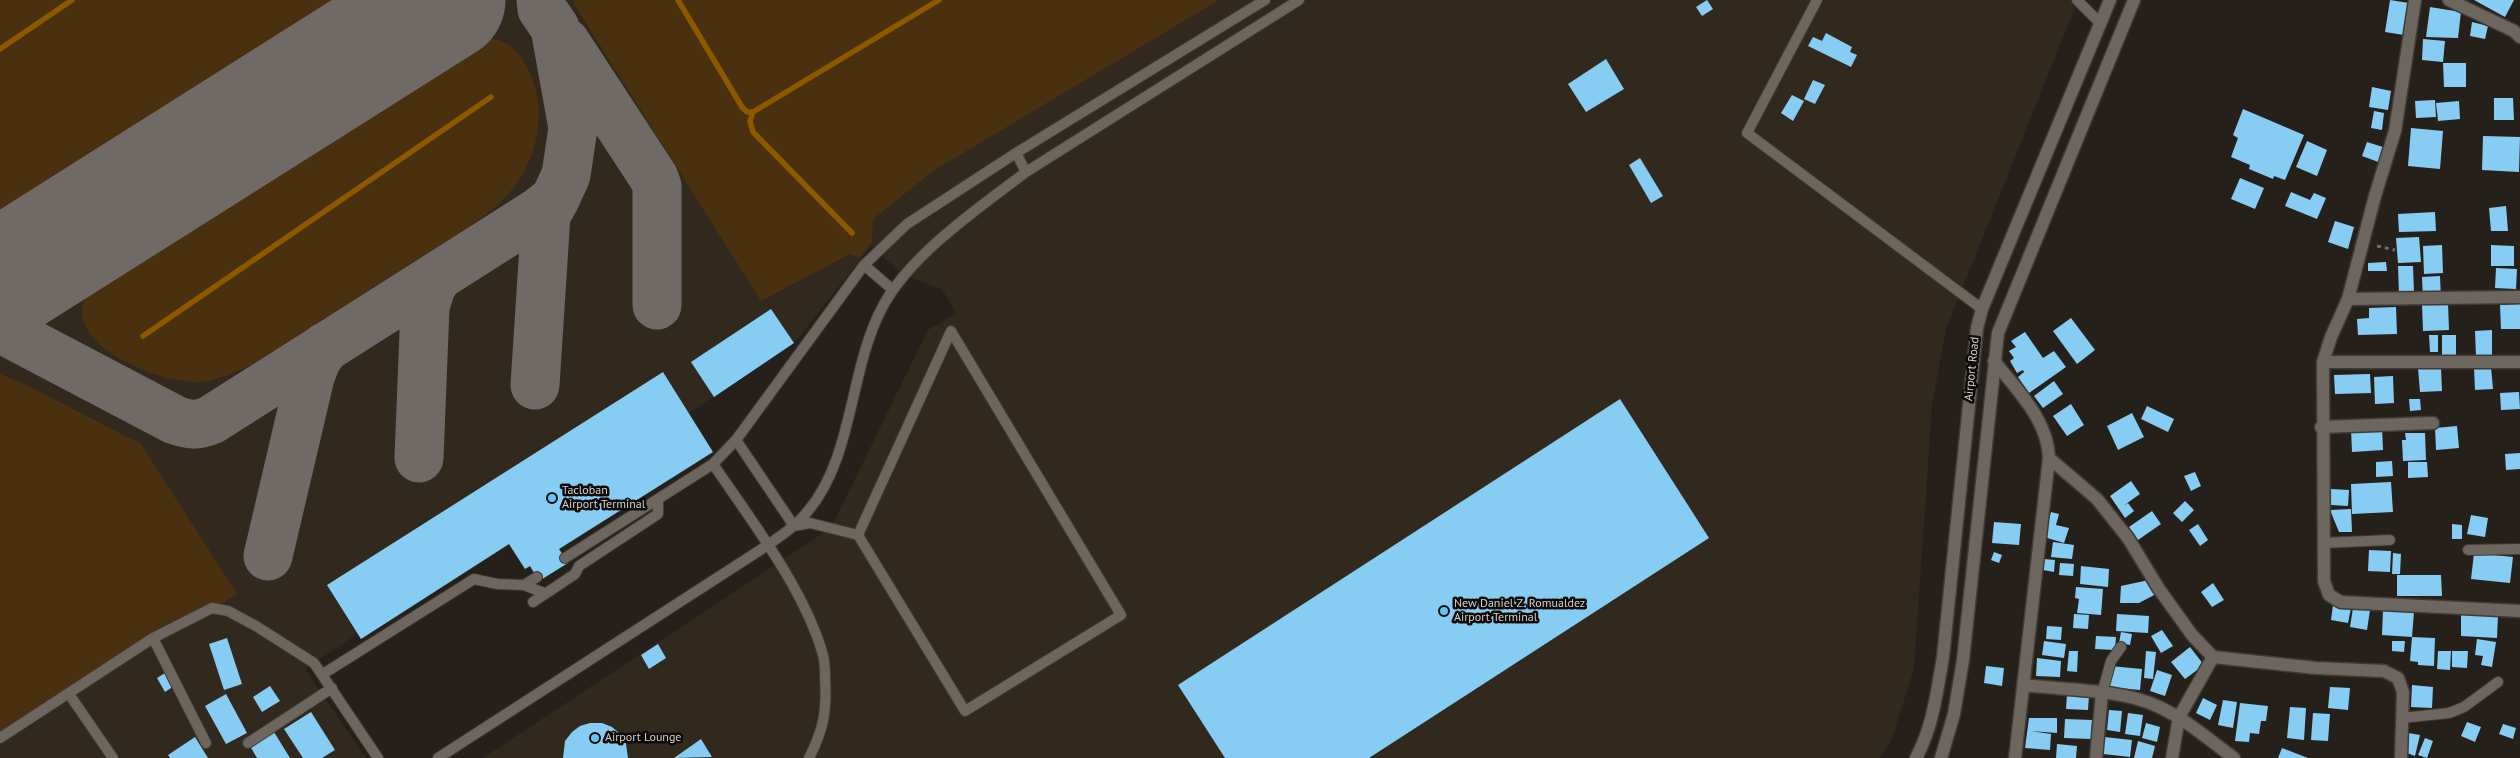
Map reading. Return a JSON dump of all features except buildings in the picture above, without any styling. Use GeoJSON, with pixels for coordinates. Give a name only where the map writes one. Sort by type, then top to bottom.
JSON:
{"type":"FeatureCollection","features":[{"type":"Feature","properties":{"kind":"street","name":"Airport Road"},"geometry":{"type":"LineString","coordinates":[[1916,758],[1927,734],[1934,710],[1943,656],[1973,360],[1982,309],[2110,0]]}},
{"type":"Feature","properties":{"kind":"street","name":"Airport Road"},"geometry":{"type":"LineString","coordinates":[[1941,758],[1954,714],[1964,660],[1994,361],[2002,319],[2074,151],[2134,0]]}},
{"type":"Feature","properties":{"kind":"street"},"geometry":{"type":"LineString","coordinates":[[2415,0],[2395,132],[2374,196],[2364,243],[2348,299],[2334,330],[2323,362],[2323,543],[2325,588],[2333,600],[2341,602],[2520,611]]}},
{"type":"Feature","properties":{"kind":"street"},"geometry":{"type":"LineString","coordinates":[[2449,0],[2514,31],[2520,37]]}},
{"type":"Feature","properties":{"kind":"street"},"geometry":{"type":"LineString","coordinates":[[2348,299],[2520,298]]}},
{"type":"Feature","properties":{"kind":"street"},"geometry":{"type":"LineString","coordinates":[[1973,360],[1994,361],[2042,426],[2048,441],[2049,458],[2015,758]]}},
{"type":"Feature","properties":{"kind":"street"},"geometry":{"type":"LineString","coordinates":[[2323,362],[2520,362]]}},
{"type":"Feature","properties":{"kind":"street"},"geometry":{"type":"LineString","coordinates":[[2322,427],[2433,423]]}},
{"type":"Feature","properties":{"kind":"street"},"geometry":{"type":"LineString","coordinates":[[2049,458],[2097,499],[2128,538],[2159,589],[2192,635],[2213,657],[2392,673],[2402,684],[2402,758]]}},
{"type":"Feature","properties":{"kind":"street"},"geometry":{"type":"LineString","coordinates":[[1957,514],[1978,516]]}},
{"type":"Feature","properties":{"kind":"street"},"geometry":{"type":"LineString","coordinates":[[2172,758],[2179,717],[2213,657]]}},
{"type":"Feature","properties":{"kind":"street"},"geometry":{"type":"LineString","coordinates":[[2024,685],[2131,697],[2156,705],[2179,717],[2234,758]]}},
{"type":"Feature","properties":{"kind":"street"},"geometry":{"type":"LineString","coordinates":[[2096,758],[2102,693]]}},
{"type":"Feature","properties":{"kind":"lane"},"geometry":{"type":"LineString","coordinates":[[566,558],[713,464],[736,440],[864,265],[907,224],[1016,153],[1265,0]]}},
{"type":"Feature","properties":{"kind":"lane"},"geometry":{"type":"LineString","coordinates":[[438,758],[768,545],[794,526],[813,505],[828,480],[851,406],[871,330],[893,290],[949,233],[1026,172],[1299,0]]}},
{"type":"Feature","properties":{"kind":"lane"},"geometry":{"type":"LineString","coordinates":[[1817,0],[1747,133],[1982,309]]}},
{"type":"Feature","properties":{"kind":"lane"},"geometry":{"type":"LineString","coordinates":[[2077,0],[2101,24]]}},
{"type":"Feature","properties":{"kind":"lane"},"geometry":{"type":"LineString","coordinates":[[1016,153],[1026,172]]}},
{"type":"Feature","properties":{"kind":"lane"},"geometry":{"type":"LineString","coordinates":[[864,265],[893,290]]}},
{"type":"Feature","properties":{"kind":"lane"},"geometry":{"type":"LineString","coordinates":[[794,526],[810,523],[858,535],[965,711],[1121,615],[951,331],[858,535]]}},
{"type":"Feature","properties":{"kind":"lane"},"geometry":{"type":"LineString","coordinates":[[736,440],[794,526]]}},
{"type":"Feature","properties":{"kind":"lane"},"geometry":{"type":"LineString","coordinates":[[713,464],[768,545],[812,625],[824,656],[826,717],[820,738],[809,758]]}},
{"type":"Feature","properties":{"kind":"lane"},"geometry":{"type":"LineString","coordinates":[[533,602],[575,574],[579,566],[658,514],[658,499]]}},
{"type":"Feature","properties":{"kind":"lane"},"geometry":{"type":"LineString","coordinates":[[2323,543],[2390,540]]}},
{"type":"Feature","properties":{"kind":"lane"},"geometry":{"type":"LineString","coordinates":[[2468,550],[2520,549]]}},
{"type":"Feature","properties":{"kind":"lane"},"geometry":{"type":"LineString","coordinates":[[524,585],[537,577]]}},
{"type":"Feature","properties":{"kind":"lane"},"geometry":{"type":"LineString","coordinates":[[323,674],[467,582],[478,579],[497,584],[524,585],[544,594]]}},
{"type":"Feature","properties":{"kind":"lane"},"geometry":{"type":"LineString","coordinates":[[0,738],[152,638],[212,608],[228,611],[256,626],[314,663],[378,758]]}},
{"type":"Feature","properties":{"kind":"lane"},"geometry":{"type":"LineString","coordinates":[[152,638],[206,743]]}},
{"type":"Feature","properties":{"kind":"lane"},"geometry":{"type":"LineString","coordinates":[[2102,693],[2111,661],[2122,647]]}},
{"type":"Feature","properties":{"kind":"lane"},"geometry":{"type":"LineString","coordinates":[[2402,718],[2449,713],[2464,707],[2498,682]]}},
{"type":"Feature","properties":{"kind":"lane"},"geometry":{"type":"LineString","coordinates":[[248,743],[332,688]]}},
{"type":"Feature","properties":{"kind":"lane"},"geometry":{"type":"LineString","coordinates":[[69,694],[114,758]]}},
{"type":"Feature","properties":{"kind":"path"},"geometry":{"type":"LineString","coordinates":[[2364,243],[2395,250]]}},
{"type":"Feature","properties":{"kind":"shaded area"},"geometry":{"type":"Polygon","coordinates":[[[0,0],[2078,0],[1946,329],[1932,405],[1914,668],[1891,742],[1879,758],[483,758],[831,528],[928,330],[956,313],[942,289],[905,276],[871,246],[794,343],[689,413],[713,452],[560,549],[568,563],[539,581],[530,567],[525,569],[509,545],[361,639],[357,634],[305,669],[366,758],[0,758],[0,0]]]}},
{"type":"Feature","properties":{"kind":"shaded area"},"geometry":{"type":"Polygon","coordinates":[[[0,0],[334,0],[0,210],[0,0]]]}},
{"type":"Feature","properties":{"kind":"shaded area"},"geometry":{"type":"Polygon","coordinates":[[[574,0],[1219,0],[933,171],[873,219],[872,242],[859,258],[850,254],[761,301],[574,4],[574,0]]]}},
{"type":"Feature","properties":{"kind":"shaded area"},"geometry":{"type":"Polygon","coordinates":[[[491,39],[499,40],[511,47],[526,64],[536,90],[539,116],[538,129],[532,154],[521,177],[499,203],[470,226],[251,365],[214,379],[201,382],[184,381],[140,368],[118,358],[100,345],[87,329],[82,312],[88,293],[491,39]]]}},
{"type":"Feature","properties":{"kind":"shaded area"},"geometry":{"type":"Polygon","coordinates":[[[0,374],[28,386],[141,444],[237,594],[0,740],[0,374]]]}},
{"type":"Feature","properties":{"kind":"waterway"},"geometry":{"type":"LineString","coordinates":[[0,49],[72,0]]}},
{"type":"Feature","properties":{"kind":"waterway"},"geometry":{"type":"LineString","coordinates":[[678,0],[742,107],[747,112],[753,112],[939,0]]}},
{"type":"Feature","properties":{"kind":"waterway"},"geometry":{"type":"LineString","coordinates":[[143,336],[491,97]]}},
{"type":"Feature","properties":{"kind":"waterway"},"geometry":{"type":"LineString","coordinates":[[753,112],[750,121],[753,132],[852,233]]}},
{"type":"Feature","properties":{"kind":"taxiway"},"geometry":{"type":"LineString","coordinates":[[0,328],[175,420],[193,424],[211,420],[537,213],[555,199],[566,175],[573,128],[555,28],[542,9],[541,0]]}},
{"type":"Feature","properties":{"kind":"taxiway"},"geometry":{"type":"LineString","coordinates":[[565,42],[654,178],[657,186],[657,305]]}},
{"type":"Feature","properties":{"kind":"taxiway"},"geometry":{"type":"LineString","coordinates":[[535,385],[546,215],[555,199]]}},
{"type":"Feature","properties":{"kind":"taxiway"},"geometry":{"type":"LineString","coordinates":[[23,339],[11,317],[8,300],[9,291],[11,283],[16,276],[34,259]]}},
{"type":"Feature","properties":{"kind":"taxiway"},"geometry":{"type":"LineString","coordinates":[[419,458],[425,307],[431,287],[439,275]]}},
{"type":"Feature","properties":{"kind":"taxiway"},"geometry":{"type":"LineString","coordinates":[[268,556],[310,377],[316,361],[325,347]]}},
{"type":"Feature","properties":{"kind":"runway"},"geometry":{"type":"LineString","coordinates":[[0,281],[445,0]]}},
{"type":"Feature","properties":{"kind":"place","name":"Tacloban Airport Terminal"},"geometry":{"type":"Point","coordinates":[552,498]}},
{"type":"Feature","properties":{"kind":"place","name":"New Daniel Z. Romualdez Airport Terminal"},"geometry":{"type":"Point","coordinates":[1444,611]}},
{"type":"Feature","properties":{"kind":"place","name":"Airport Lounge"},"geometry":{"type":"Point","coordinates":[595,738]}}]}
